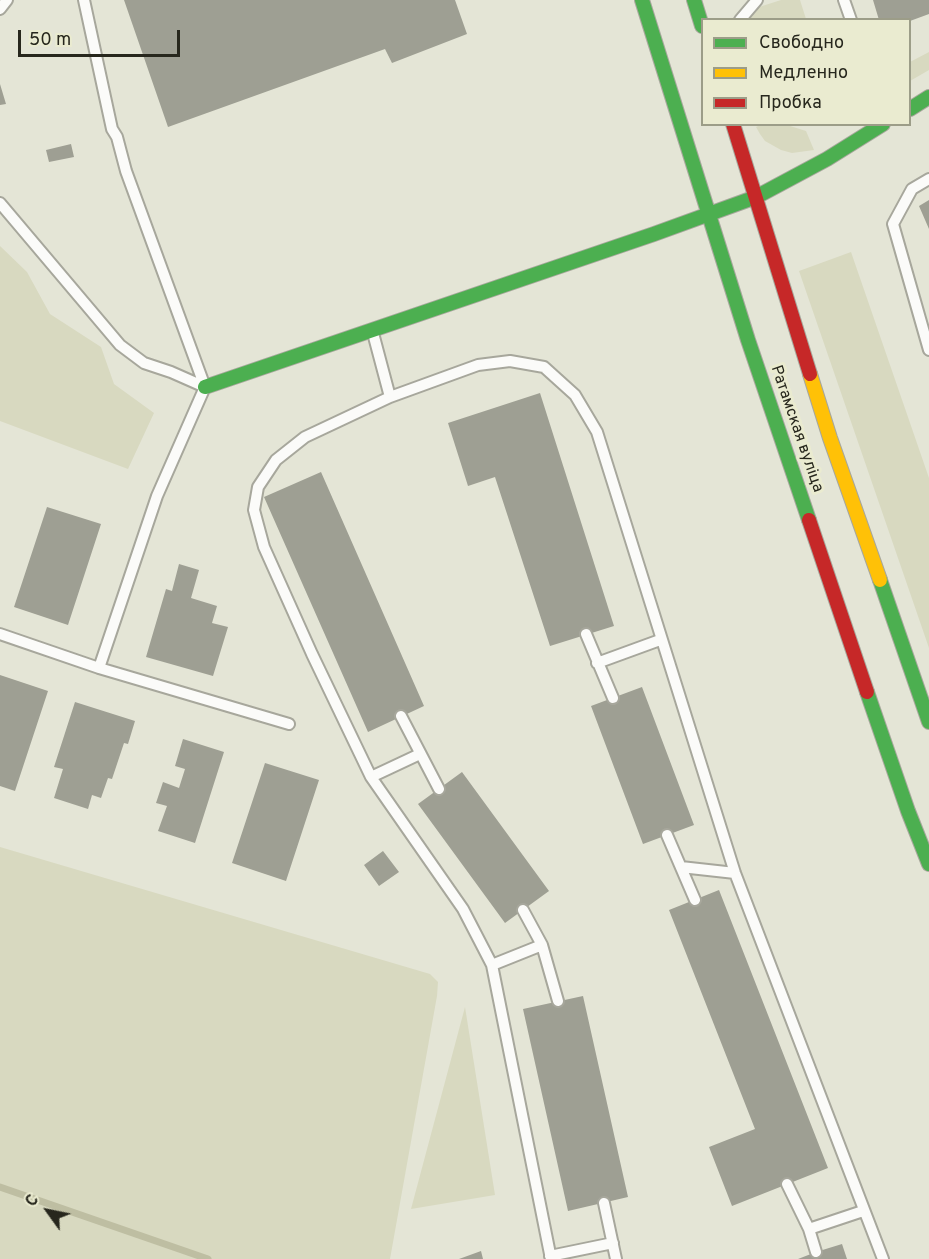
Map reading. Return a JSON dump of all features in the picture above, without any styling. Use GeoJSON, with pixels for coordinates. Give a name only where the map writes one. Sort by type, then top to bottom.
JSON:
{"type":"FeatureCollection","features":[{"type":"Feature","properties":{"kind":"main road","name":"Ратамская вуліца"},"geometry":{"type":"LineString","coordinates":[[642,0],[756,363],[908,811],[929,864]]}},
{"type":"Feature","properties":{"kind":"main road"},"geometry":{"type":"LineString","coordinates":[[693,0],[701,23]]}},
{"type":"Feature","properties":{"kind":"main road"},"geometry":{"type":"LineString","coordinates":[[911,108],[929,97]]}},
{"type":"Feature","properties":{"kind":"main road","name":"Ратамская вуліца"},"geometry":{"type":"LineString","coordinates":[[734,126],[830,438],[929,722]]}},
{"type":"Feature","properties":{"kind":"main road"},"geometry":{"type":"LineString","coordinates":[[205,387],[756,197],[827,159],[881,126]]}},
{"type":"Feature","properties":{"kind":"lane"},"geometry":{"type":"LineString","coordinates":[[0,9],[8,0]]}},
{"type":"Feature","properties":{"kind":"lane"},"geometry":{"type":"LineString","coordinates":[[84,0],[112,129],[117,137],[126,171],[205,387],[157,496],[99,668]]}},
{"type":"Feature","properties":{"kind":"lane"},"geometry":{"type":"LineString","coordinates":[[742,18],[757,0]]}},
{"type":"Feature","properties":{"kind":"lane"},"geometry":{"type":"LineString","coordinates":[[844,0],[850,18]]}},
{"type":"Feature","properties":{"kind":"lane"},"geometry":{"type":"LineString","coordinates":[[929,179],[912,189],[894,224],[929,350]]}},
{"type":"Feature","properties":{"kind":"lane"},"geometry":{"type":"LineString","coordinates":[[0,203],[120,345],[144,363],[205,387]]}},
{"type":"Feature","properties":{"kind":"lane"},"geometry":{"type":"LineString","coordinates":[[372,330],[390,397]]}},
{"type":"Feature","properties":{"kind":"lane"},"geometry":{"type":"LineString","coordinates":[[613,1242],[550,1257],[492,965],[463,909],[371,777],[316,664],[264,547],[254,510],[258,487],[276,460],[305,437],[390,397],[478,365],[510,361],[544,367],[575,395],[597,432],[660,640],[735,873],[883,1259]]}},
{"type":"Feature","properties":{"kind":"lane"},"geometry":{"type":"LineString","coordinates":[[0,634],[99,668],[289,724]]}},
{"type":"Feature","properties":{"kind":"lane"},"geometry":{"type":"LineString","coordinates":[[586,634],[613,698]]}},
{"type":"Feature","properties":{"kind":"lane"},"geometry":{"type":"LineString","coordinates":[[597,663],[660,640]]}},
{"type":"Feature","properties":{"kind":"lane"},"geometry":{"type":"LineString","coordinates":[[401,716],[439,789]]}},
{"type":"Feature","properties":{"kind":"lane"},"geometry":{"type":"LineString","coordinates":[[371,777],[420,754]]}},
{"type":"Feature","properties":{"kind":"lane"},"geometry":{"type":"LineString","coordinates":[[668,835],[695,900]]}},
{"type":"Feature","properties":{"kind":"lane"},"geometry":{"type":"LineString","coordinates":[[681,867],[735,873]]}},
{"type":"Feature","properties":{"kind":"lane"},"geometry":{"type":"LineString","coordinates":[[523,910],[542,945],[558,1001]]}},
{"type":"Feature","properties":{"kind":"lane"},"geometry":{"type":"LineString","coordinates":[[492,965],[542,945]]}},
{"type":"Feature","properties":{"kind":"lane"},"geometry":{"type":"LineString","coordinates":[[788,1184],[809,1228],[816,1252]]}},
{"type":"Feature","properties":{"kind":"lane"},"geometry":{"type":"LineString","coordinates":[[604,1203],[616,1259]]}},
{"type":"Feature","properties":{"kind":"lane"},"geometry":{"type":"LineString","coordinates":[[809,1228],[863,1211]]}},
{"type":"Feature","properties":{"kind":"green space"},"geometry":{"type":"Polygon","coordinates":[[[781,0],[800,0],[806,18],[748,18],[756,8],[781,0]]]}},
{"type":"Feature","properties":{"kind":"green space"},"geometry":{"type":"Polygon","coordinates":[[[929,52],[929,70],[911,80],[911,61],[929,52]]]}},
{"type":"Feature","properties":{"kind":"green space"},"geometry":{"type":"Polygon","coordinates":[[[790,126],[806,131],[814,150],[792,153],[781,150],[765,141],[756,127],[790,126]]]}},
{"type":"Feature","properties":{"kind":"green space"},"geometry":{"type":"Polygon","coordinates":[[[0,246],[27,272],[50,314],[101,347],[114,384],[154,413],[128,469],[0,421],[0,246]]]}},
{"type":"Feature","properties":{"kind":"green space"},"geometry":{"type":"Polygon","coordinates":[[[851,252],[929,478],[929,648],[799,271],[851,252]]]}},
{"type":"Feature","properties":{"kind":"green space"},"geometry":{"type":"Polygon","coordinates":[[[0,847],[430,974],[438,982],[390,1259],[0,1259],[0,847]]]}},
{"type":"Feature","properties":{"kind":"green space"},"geometry":{"type":"Polygon","coordinates":[[[465,1007],[495,1195],[411,1209],[465,1007]]]}},
{"type":"Feature","properties":{"kind":"building"},"geometry":{"type":"Polygon","coordinates":[[[124,0],[455,0],[467,34],[392,63],[385,49],[168,127],[124,0]]]}},
{"type":"Feature","properties":{"kind":"building"},"geometry":{"type":"Polygon","coordinates":[[[873,0],[929,0],[929,14],[911,21],[911,18],[878,18],[873,0]]]}},
{"type":"Feature","properties":{"kind":"building"},"geometry":{"type":"Polygon","coordinates":[[[0,84],[6,104],[0,105],[0,84]]]}},
{"type":"Feature","properties":{"kind":"building"},"geometry":{"type":"Polygon","coordinates":[[[71,144],[74,157],[49,162],[46,150],[71,144]]]}},
{"type":"Feature","properties":{"kind":"building"},"geometry":{"type":"Polygon","coordinates":[[[929,200],[929,229],[919,206],[929,200]]]}},
{"type":"Feature","properties":{"kind":"building"},"geometry":{"type":"Polygon","coordinates":[[[540,393],[614,626],[550,646],[495,477],[468,486],[448,423],[540,393]]]}},
{"type":"Feature","properties":{"kind":"building"},"geometry":{"type":"Polygon","coordinates":[[[321,472],[424,706],[368,732],[264,497],[321,472]]]}},
{"type":"Feature","properties":{"kind":"building"},"geometry":{"type":"Polygon","coordinates":[[[47,507],[101,524],[68,625],[14,607],[47,507]]]}},
{"type":"Feature","properties":{"kind":"building"},"geometry":{"type":"Polygon","coordinates":[[[179,564],[199,570],[191,598],[217,606],[212,623],[228,627],[213,676],[146,657],[166,589],[172,591],[179,564]]]}},
{"type":"Feature","properties":{"kind":"building"},"geometry":{"type":"Polygon","coordinates":[[[0,675],[48,691],[15,791],[0,786],[0,675]]]}},
{"type":"Feature","properties":{"kind":"building"},"geometry":{"type":"Polygon","coordinates":[[[642,687],[694,825],[643,844],[591,706],[642,687]]]}},
{"type":"Feature","properties":{"kind":"building"},"geometry":{"type":"Polygon","coordinates":[[[75,702],[135,721],[128,744],[124,743],[112,779],[108,778],[101,798],[92,795],[88,809],[54,798],[63,769],[54,767],[75,702]]]}},
{"type":"Feature","properties":{"kind":"building"},"geometry":{"type":"Polygon","coordinates":[[[183,739],[224,752],[195,843],[158,831],[167,806],[156,803],[163,782],[179,788],[185,769],[175,766],[183,739]]]}},
{"type":"Feature","properties":{"kind":"building"},"geometry":{"type":"Polygon","coordinates":[[[265,763],[319,780],[286,881],[232,863],[265,763]]]}},
{"type":"Feature","properties":{"kind":"building"},"geometry":{"type":"Polygon","coordinates":[[[462,772],[549,891],[505,923],[418,804],[462,772]]]}},
{"type":"Feature","properties":{"kind":"building"},"geometry":{"type":"Polygon","coordinates":[[[383,851],[399,872],[379,886],[364,865],[383,851]]]}},
{"type":"Feature","properties":{"kind":"building"},"geometry":{"type":"Polygon","coordinates":[[[719,890],[828,1168],[732,1206],[709,1147],[755,1129],[669,910],[719,890]]]}},
{"type":"Feature","properties":{"kind":"building"},"geometry":{"type":"Polygon","coordinates":[[[583,996],[628,1197],[568,1211],[523,1009],[583,996]]]}},
{"type":"Feature","properties":{"kind":"building"},"geometry":{"type":"Polygon","coordinates":[[[842,1244],[847,1259],[798,1259],[816,1252],[842,1244]]]}},
{"type":"Feature","properties":{"kind":"building"},"geometry":{"type":"Polygon","coordinates":[[[481,1251],[483,1259],[459,1259],[481,1251]]]}},
{"type":"Feature","properties":{"kind":"waterway"},"geometry":{"type":"LineString","coordinates":[[0,1187],[208,1259]]}},
{"type":"Feature","properties":{"kind":"traffic: fast"},"geometry":{"type":"LineString","coordinates":[[642,0],[748,340],[809,520]]}},
{"type":"Feature","properties":{"kind":"traffic: fast"},"geometry":{"type":"LineString","coordinates":[[694,0],[701,23]]}},
{"type":"Feature","properties":{"kind":"traffic: fast"},"geometry":{"type":"LineString","coordinates":[[911,108],[929,97]]}},
{"type":"Feature","properties":{"kind":"traffic: fast"},"geometry":{"type":"LineString","coordinates":[[205,387],[756,197],[827,159],[880,126]]}},
{"type":"Feature","properties":{"kind":"traffic: fast"},"geometry":{"type":"LineString","coordinates":[[880,580],[929,722]]}},
{"type":"Feature","properties":{"kind":"traffic: fast"},"geometry":{"type":"LineString","coordinates":[[867,692],[929,864]]}},
{"type":"Feature","properties":{"kind":"traffic: slow"},"geometry":{"type":"LineString","coordinates":[[810,374],[880,580]]}},
{"type":"Feature","properties":{"kind":"traffic: jam"},"geometry":{"type":"LineString","coordinates":[[734,126],[810,374]]}},
{"type":"Feature","properties":{"kind":"traffic: jam"},"geometry":{"type":"LineString","coordinates":[[809,520],[867,692]]}}]}
